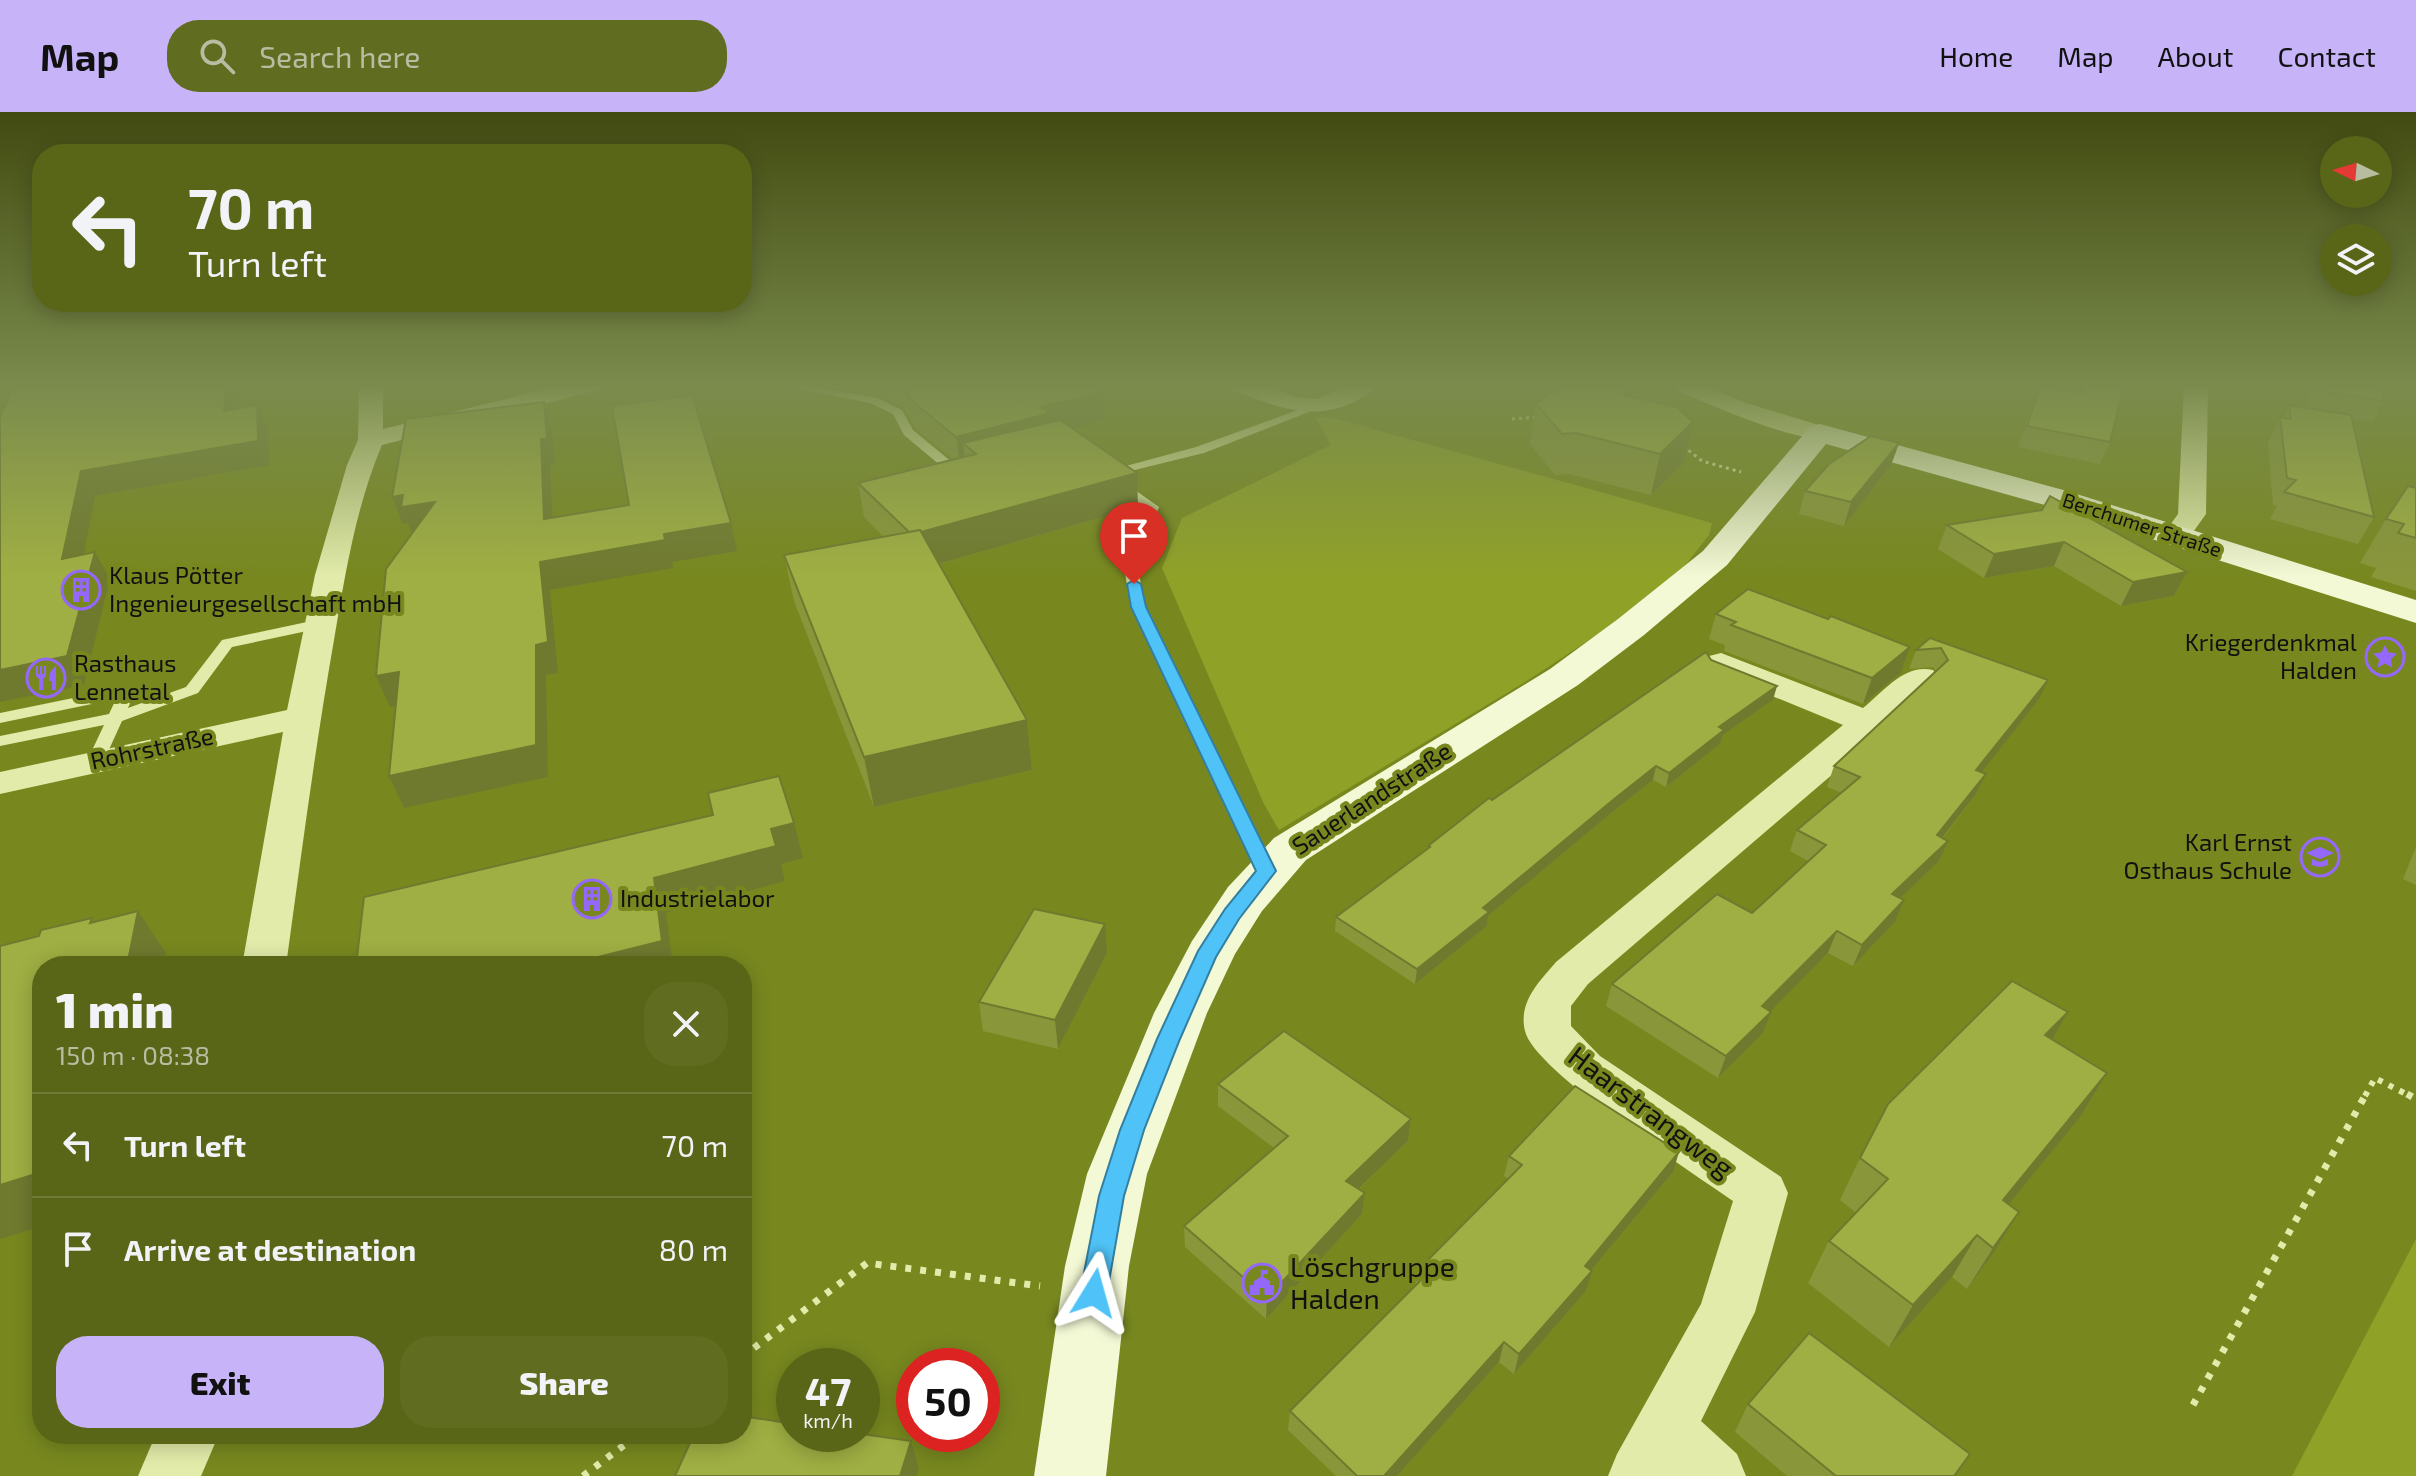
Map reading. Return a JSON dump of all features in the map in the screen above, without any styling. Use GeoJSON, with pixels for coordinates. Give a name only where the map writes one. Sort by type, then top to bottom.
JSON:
{"type":"FeatureCollection","features":[{"type":"Feature","properties":{"kind":"main road","name":"Sauerlandstraße"},"geometry":{"type":"LineString","coordinates":[[1070,1476],[1080,1423],[1094,1293],[1111,1196],[1132,1130],[1163,1052],[1206,956],[1232,914],[1266,871],[1290,849],[1564,677],[1631,627],[1715,558],[1806,449]]}},
{"type":"Feature","properties":{"kind":"main road","name":"Berchumer Straße"},"geometry":{"type":"LineString","coordinates":[[1877,449],[2056,498],[2416,612]]}},
{"type":"Feature","properties":{"kind":"street"},"geometry":{"type":"LineString","coordinates":[[266,956],[303,717],[321,624],[360,465],[367,449]]}},
{"type":"Feature","properties":{"kind":"street"},"geometry":{"type":"LineString","coordinates":[[2176,536],[2192,514],[2194,449]]}},
{"type":"Feature","properties":{"kind":"street"},"geometry":{"type":"LineString","coordinates":[[1721,663],[1870,723]]}},
{"type":"Feature","properties":{"kind":"street","name":"Haarstrangweg"},"geometry":{"type":"LineString","coordinates":[[1715,1476],[1652,1453],[1727,1312],[1762,1193],[1583,1069],[1548,1032],[1548,1003],[1572,973],[1921,677]]}},
{"type":"Feature","properties":{"kind":"street","name":"Rohrstraße"},"geometry":{"type":"LineString","coordinates":[[0,783],[303,717]]}},
{"type":"Feature","properties":{"kind":"street"},"geometry":{"type":"LineString","coordinates":[[169,1476],[183,1444]]}},
{"type":"Feature","properties":{"kind":"lane"},"geometry":{"type":"LineString","coordinates":[[928,449],[957,473],[973,469]]}},
{"type":"Feature","properties":{"kind":"lane"},"geometry":{"type":"LineString","coordinates":[[1204,449],[1100,469],[1152,507],[1130,562],[1138,607],[1266,871]]}},
{"type":"Feature","properties":{"kind":"lane"},"geometry":{"type":"LineString","coordinates":[[0,741],[116,718],[192,690],[227,643],[321,624]]}},
{"type":"Feature","properties":{"kind":"lane"},"geometry":{"type":"LineString","coordinates":[[0,718],[127,692],[96,761]]}},
{"type":"Feature","properties":{"kind":"path"},"geometry":{"type":"LineString","coordinates":[[1686,449],[1692,457],[1734,470]]}},
{"type":"Feature","properties":{"kind":"path"},"geometry":{"type":"LineString","coordinates":[[2193,1405],[2375,1078],[2416,1099]]}},
{"type":"Feature","properties":{"kind":"path"},"geometry":{"type":"LineString","coordinates":[[752,1349],[867,1263],[1094,1293]]}},
{"type":"Feature","properties":{"kind":"path"},"geometry":{"type":"LineString","coordinates":[[583,1476],[626,1444]]}},
{"type":"Feature","properties":{"kind":"green space"},"geometry":{"type":"Polygon","coordinates":[[[1324,449],[1444,449],[1712,523],[1709,535],[1680,572],[1615,623],[1525,682],[1279,830],[1264,804],[1162,568],[1182,518],[1324,449]]]}},
{"type":"Feature","properties":{"kind":"green space"},"geometry":{"type":"Polygon","coordinates":[[[2416,1239],[2416,1476],[2292,1476],[2416,1239]]]}},
{"type":"Feature","properties":{"kind":"building"},"geometry":{"type":"Polygon","coordinates":[[[0,449],[213,449],[81,471],[62,559],[95,552],[67,656],[0,670],[0,449]]]}},
{"type":"Feature","properties":{"kind":"building"},"geometry":{"type":"Polygon","coordinates":[[[401,449],[541,449],[544,519],[629,505],[619,449],[708,449],[731,523],[664,534],[665,540],[540,562],[548,642],[536,645],[536,745],[389,776],[399,672],[376,676],[386,569],[435,502],[401,507],[403,495],[392,497],[401,449]]]}},
{"type":"Feature","properties":{"kind":"building"},"geometry":{"type":"Polygon","coordinates":[[[970,449],[1102,449],[1137,473],[921,532],[909,532],[858,483],[976,454],[970,449]]]}},
{"type":"Feature","properties":{"kind":"building"},"geometry":{"type":"Polygon","coordinates":[[[1639,449],[1666,449],[1660,454],[1639,449]]]}},
{"type":"Feature","properties":{"kind":"building"},"geometry":{"type":"Polygon","coordinates":[[[1852,449],[1894,449],[1851,502],[1805,491],[1829,464],[1852,449]]]}},
{"type":"Feature","properties":{"kind":"building"},"geometry":{"type":"Polygon","coordinates":[[[2284,449],[2359,449],[2374,517],[2284,492],[2296,480],[2287,478],[2284,449]]]}},
{"type":"Feature","properties":{"kind":"building"},"geometry":{"type":"Polygon","coordinates":[[[2408,486],[2416,488],[2416,538],[2398,533],[2404,524],[2386,519],[2408,486]]]}},
{"type":"Feature","properties":{"kind":"building"},"geometry":{"type":"Polygon","coordinates":[[[2050,496],[2187,572],[2133,582],[2064,542],[1994,554],[1947,525],[2042,510],[2050,496]]]}},
{"type":"Feature","properties":{"kind":"building"},"geometry":{"type":"Polygon","coordinates":[[[920,530],[1027,720],[864,757],[784,555],[920,530]]]}},
{"type":"Feature","properties":{"kind":"building"},"geometry":{"type":"Polygon","coordinates":[[[1748,589],[1828,619],[1831,616],[1910,647],[1872,678],[1731,625],[1736,622],[1716,614],[1748,589]]]}},
{"type":"Feature","properties":{"kind":"building"},"geometry":{"type":"Polygon","coordinates":[[[1930,638],[2048,680],[1976,770],[1986,774],[1937,835],[1948,841],[1892,894],[1904,900],[1862,945],[1837,931],[1762,1006],[1771,1012],[1726,1056],[1612,984],[1717,894],[1752,913],[1826,845],[1797,830],[1860,777],[1834,766],[1948,660],[1941,648],[1916,650],[1930,638]]]}},
{"type":"Feature","properties":{"kind":"building"},"geometry":{"type":"Polygon","coordinates":[[[1706,652],[1711,660],[1777,686],[1719,727],[1724,730],[1669,773],[1656,766],[1483,908],[1489,912],[1417,969],[1336,917],[1430,847],[1489,798],[1492,800],[1706,652]]]}},
{"type":"Feature","properties":{"kind":"building"},"geometry":{"type":"Polygon","coordinates":[[[779,776],[794,823],[771,829],[776,846],[654,878],[662,941],[602,956],[357,956],[364,897],[713,815],[708,793],[779,776]]]}},
{"type":"Feature","properties":{"kind":"building"},"geometry":{"type":"Polygon","coordinates":[[[1034,909],[1105,924],[1055,1020],[979,1002],[1034,909]]]}},
{"type":"Feature","properties":{"kind":"building"},"geometry":{"type":"Polygon","coordinates":[[[138,911],[129,956],[32,956],[32,1175],[0,1185],[0,946],[39,936],[41,930],[92,918],[90,923],[138,911]]]}},
{"type":"Feature","properties":{"kind":"building"},"geometry":{"type":"Polygon","coordinates":[[[2012,981],[2068,1012],[2045,1035],[2107,1073],[2003,1200],[2019,1212],[1993,1248],[1977,1235],[1913,1305],[1829,1241],[1888,1179],[1860,1158],[1888,1104],[2012,981]]]}},
{"type":"Feature","properties":{"kind":"building"},"geometry":{"type":"Polygon","coordinates":[[[1284,1031],[1411,1119],[1346,1181],[1365,1193],[1267,1298],[1184,1226],[1288,1136],[1218,1084],[1284,1031]]]}},
{"type":"Feature","properties":{"kind":"building"},"geometry":{"type":"Polygon","coordinates":[[[1575,1086],[1679,1152],[1585,1266],[1592,1271],[1519,1354],[1504,1342],[1384,1476],[1357,1476],[1290,1411],[1423,1278],[1416,1272],[1522,1165],[1509,1156],[1575,1086]]]}},
{"type":"Feature","properties":{"kind":"building"},"geometry":{"type":"Polygon","coordinates":[[[1809,1333],[1970,1454],[1954,1476],[1836,1476],[1748,1404],[1809,1333]]]}},
{"type":"Feature","properties":{"kind":"building"},"geometry":{"type":"Polygon","coordinates":[[[752,1418],[776,1421],[776,1452],[880,1452],[880,1437],[896,1439],[896,1452],[908,1452],[900,1476],[675,1476],[689,1444],[752,1444],[752,1418]]]}},
{"type":"Feature","properties":{"kind":"place","name":"Klaus Pötter Ingenieurgesellschaft mbH"},"geometry":{"type":"Point","coordinates":[81,590]}},
{"type":"Feature","properties":{"kind":"place","name":"Kriegerdenkmal Halden"},"geometry":{"type":"Point","coordinates":[2385,657]}},
{"type":"Feature","properties":{"kind":"place","name":"Rasthaus Lennetal"},"geometry":{"type":"Point","coordinates":[46,678]}},
{"type":"Feature","properties":{"kind":"place","name":"Karl Ernst Osthaus Schule"},"geometry":{"type":"Point","coordinates":[2320,857]}},
{"type":"Feature","properties":{"kind":"place","name":"Industrielabor"},"geometry":{"type":"Point","coordinates":[592,899]}},
{"type":"Feature","properties":{"kind":"place","name":"Löschgruppe Halden"},"geometry":{"type":"Point","coordinates":[1262,1283]}},
{"type":"Feature","properties":{"kind":"route"},"geometry":{"type":"LineString","coordinates":[[1094,1293],[1111,1196],[1132,1130],[1169,1039],[1206,956],[1232,914],[1266,871],[1138,607],[1134,584]]}}]}
